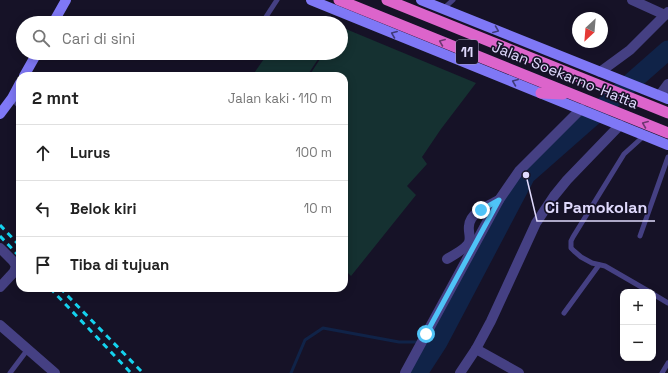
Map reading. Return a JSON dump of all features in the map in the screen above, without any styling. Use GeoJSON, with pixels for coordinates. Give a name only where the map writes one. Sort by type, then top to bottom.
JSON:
{"type":"FeatureCollection","features":[{"type":"Feature","properties":{"kind":"highway","name":"Jalan Soekarno-Hatta"},"geometry":{"type":"LineString","coordinates":[[339,0],[573,95],[589,108],[618,120],[668,133]]}},
{"type":"Feature","properties":{"kind":"highway","name":"Jalan Soekarno-Hatta"},"geometry":{"type":"LineString","coordinates":[[387,0],[668,113]]}},
{"type":"Feature","properties":{"kind":"highway"},"geometry":{"type":"LineString","coordinates":[[400,0],[413,10]]}},
{"type":"Feature","properties":{"kind":"highway"},"geometry":{"type":"LineString","coordinates":[[542,93],[573,95]]}},
{"type":"Feature","properties":{"kind":"main road"},"geometry":{"type":"LineString","coordinates":[[57,16],[66,0]]}},
{"type":"Feature","properties":{"kind":"main road","name":"Jalan Soekarno-Hatta"},"geometry":{"type":"LineString","coordinates":[[311,0],[542,93],[589,108]]}},
{"type":"Feature","properties":{"kind":"main road"},"geometry":{"type":"LineString","coordinates":[[421,0],[659,95]]}},
{"type":"Feature","properties":{"kind":"main road"},"geometry":{"type":"LineString","coordinates":[[26,72],[33,60]]}},
{"type":"Feature","properties":{"kind":"main road"},"geometry":{"type":"LineString","coordinates":[[0,114],[16,90]]}},
{"type":"Feature","properties":{"kind":"main road","name":"Jalan Soekarno-Hatta"},"geometry":{"type":"LineString","coordinates":[[618,120],[645,135],[668,145]]}},
{"type":"Feature","properties":{"kind":"street"},"geometry":{"type":"LineString","coordinates":[[600,72],[630,50],[666,13],[632,0]]}},
{"type":"Feature","properties":{"kind":"street"},"geometry":{"type":"LineString","coordinates":[[659,95],[668,84]]}},
{"type":"Feature","properties":{"kind":"street"},"geometry":{"type":"LineString","coordinates":[[405,373],[499,200],[519,171],[589,108]]}},
{"type":"Feature","properties":{"kind":"street"},"geometry":{"type":"LineString","coordinates":[[460,373],[476,349],[491,321],[536,223],[567,180],[618,120]]}},
{"type":"Feature","properties":{"kind":"street"},"geometry":{"type":"LineString","coordinates":[[447,260],[469,243],[469,223],[476,213],[499,200]]}},
{"type":"Feature","properties":{"kind":"street"},"geometry":{"type":"LineString","coordinates":[[0,248],[13,260],[16,266],[14,272],[0,287]]}},
{"type":"Feature","properties":{"kind":"street"},"geometry":{"type":"LineString","coordinates":[[0,325],[55,373]]}},
{"type":"Feature","properties":{"kind":"street"},"geometry":{"type":"LineString","coordinates":[[476,349],[519,373]]}},
{"type":"Feature","properties":{"kind":"lane"},"geometry":{"type":"LineString","coordinates":[[266,16],[276,0]]}},
{"type":"Feature","properties":{"kind":"lane"},"geometry":{"type":"LineString","coordinates":[[443,9],[453,0]]}},
{"type":"Feature","properties":{"kind":"lane"},"geometry":{"type":"LineString","coordinates":[[12,98],[16,102]]}},
{"type":"Feature","properties":{"kind":"lane"},"geometry":{"type":"LineString","coordinates":[[645,135],[624,154],[571,241],[571,248],[592,263],[605,266],[645,289]]}},
{"type":"Feature","properties":{"kind":"lane"},"geometry":{"type":"LineString","coordinates":[[640,236],[668,157]]}},
{"type":"Feature","properties":{"kind":"lane"},"geometry":{"type":"LineString","coordinates":[[564,313],[599,265]]}},
{"type":"Feature","properties":{"kind":"lane"},"geometry":{"type":"LineString","coordinates":[[656,296],[668,303]]}},
{"type":"Feature","properties":{"kind":"lane"},"geometry":{"type":"LineString","coordinates":[[10,373],[28,349]]}},
{"type":"Feature","properties":{"kind":"lane"},"geometry":{"type":"LineString","coordinates":[[662,373],[668,363]]}},
{"type":"Feature","properties":{"kind":"green space"},"geometry":{"type":"Polygon","coordinates":[[[348,30],[476,83],[422,157],[427,164],[407,186],[416,195],[351,276],[348,273],[348,72],[312,72],[319,60],[348,60],[348,30]]]}},
{"type":"Feature","properties":{"kind":"green space"},"geometry":{"type":"Polygon","coordinates":[[[263,60],[317,60],[310,72],[255,72],[263,60]]]}},
{"type":"Feature","properties":{"kind":"waterway"},"geometry":{"type":"LineString","coordinates":[[418,373],[438,342],[526,175],[668,50]]}},
{"type":"Feature","properties":{"kind":"waterway"},"geometry":{"type":"LineString","coordinates":[[291,373],[305,340],[323,328],[399,342],[438,342]]}},
{"type":"Feature","properties":{"kind":"railway"},"geometry":{"type":"LineString","coordinates":[[0,225],[16,242]]}},
{"type":"Feature","properties":{"kind":"railway"},"geometry":{"type":"LineString","coordinates":[[0,236],[16,253]]}},
{"type":"Feature","properties":{"kind":"railway"},"geometry":{"type":"LineString","coordinates":[[54,292],[131,373]]}},
{"type":"Feature","properties":{"kind":"railway"},"geometry":{"type":"LineString","coordinates":[[64,292],[143,373]]}},
{"type":"Feature","properties":{"kind":"place","name":"Ci Pamokolan"},"geometry":{"type":"Point","coordinates":[526,175]}},
{"type":"Feature","properties":{"kind":"route"},"geometry":{"type":"LineString","coordinates":[[426,334],[499,200],[481,210]]}}]}
